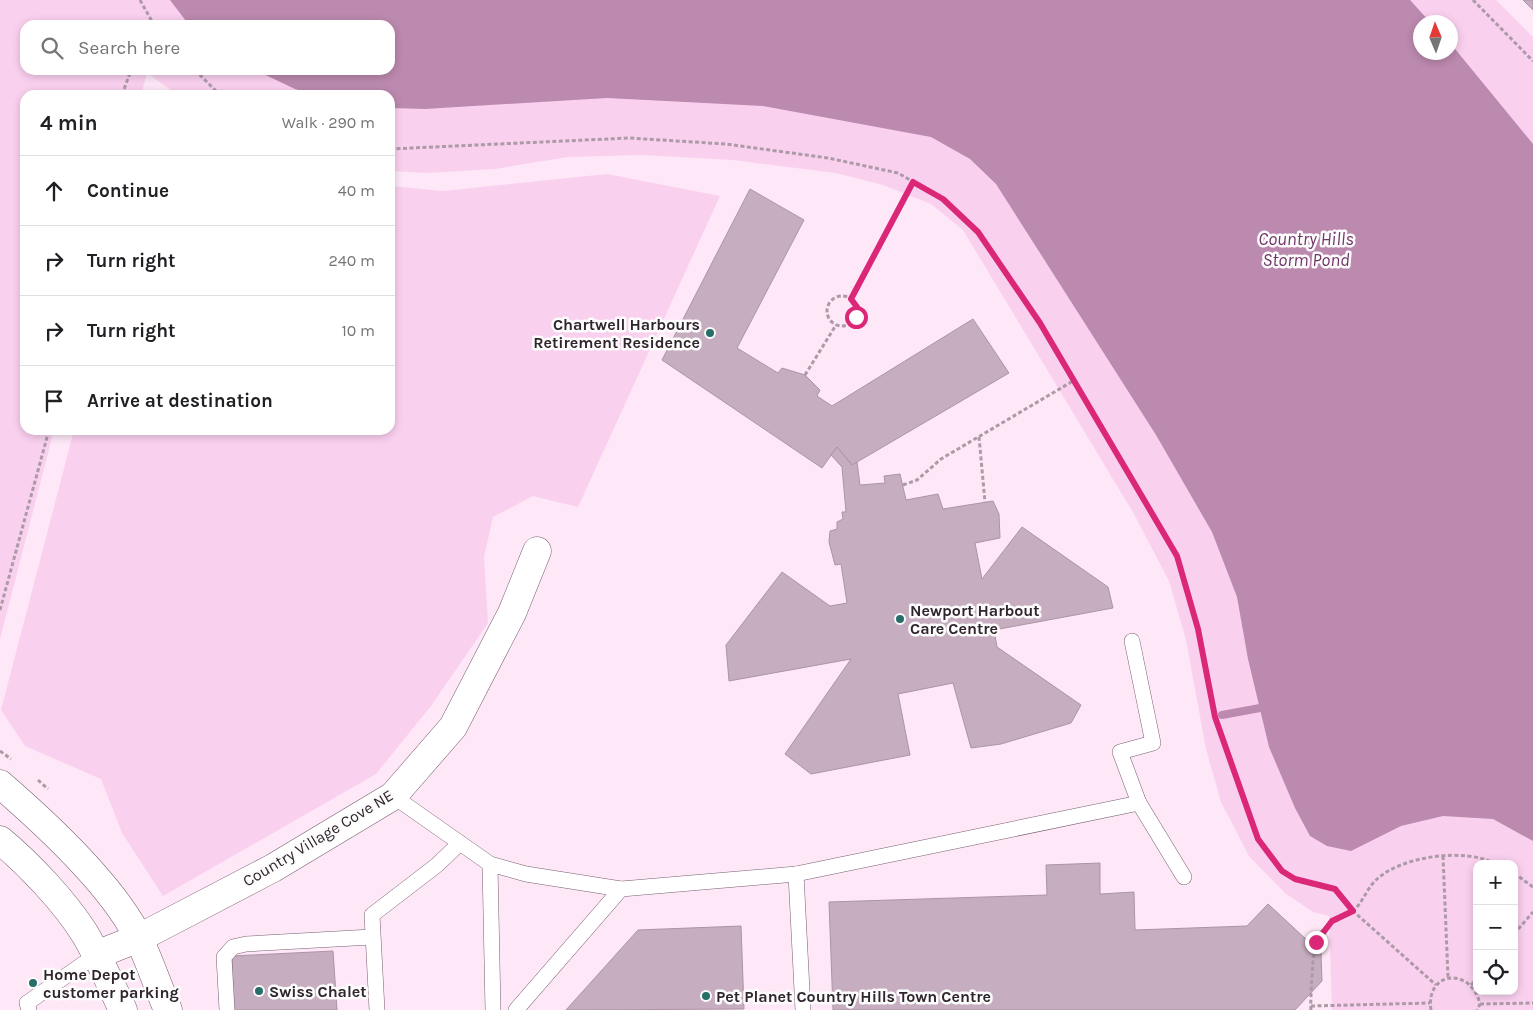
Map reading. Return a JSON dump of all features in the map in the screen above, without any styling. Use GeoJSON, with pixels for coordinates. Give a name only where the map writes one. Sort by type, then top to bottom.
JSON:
{"type":"FeatureCollection","features":[{"type":"Feature","properties":{"kind":"street","name":"Country Village Cove NE"},"geometry":{"type":"LineString","coordinates":[[96,955],[139,938],[273,868],[393,796],[453,727],[512,613],[537,551]]}},
{"type":"Feature","properties":{"kind":"street"},"geometry":{"type":"LineString","coordinates":[[0,784],[31,811],[100,883],[139,938],[168,1010]]}},
{"type":"Feature","properties":{"kind":"street"},"geometry":{"type":"LineString","coordinates":[[0,840],[13,851],[64,906],[84,933],[123,1010]]}},
{"type":"Feature","properties":{"kind":"lane"},"geometry":{"type":"LineString","coordinates":[[1132,641],[1153,743],[1120,752],[1139,803],[1184,877]]}},
{"type":"Feature","properties":{"kind":"lane"},"geometry":{"type":"LineString","coordinates":[[393,796],[490,864],[526,874],[621,889],[796,874],[1139,803]]}},
{"type":"Feature","properties":{"kind":"lane"},"geometry":{"type":"LineString","coordinates":[[378,1010],[372,915],[437,865],[460,843]]}},
{"type":"Feature","properties":{"kind":"lane"},"geometry":{"type":"LineString","coordinates":[[490,864],[493,1010]]}},
{"type":"Feature","properties":{"kind":"lane"},"geometry":{"type":"LineString","coordinates":[[796,874],[803,1010]]}},
{"type":"Feature","properties":{"kind":"lane"},"geometry":{"type":"LineString","coordinates":[[516,1010],[621,889]]}},
{"type":"Feature","properties":{"kind":"lane"},"geometry":{"type":"LineString","coordinates":[[227,1010],[224,957],[233,947],[246,944],[372,937]]}},
{"type":"Feature","properties":{"kind":"lane"},"geometry":{"type":"LineString","coordinates":[[29,1010],[27,1003],[96,955]]}},
{"type":"Feature","properties":{"kind":"path"},"geometry":{"type":"LineString","coordinates":[[140,0],[151,20]]}},
{"type":"Feature","properties":{"kind":"path"},"geometry":{"type":"LineString","coordinates":[[1473,0],[1533,61]]}},
{"type":"Feature","properties":{"kind":"path"},"geometry":{"type":"LineString","coordinates":[[124,90],[130,75]]}},
{"type":"Feature","properties":{"kind":"path"},"geometry":{"type":"LineString","coordinates":[[200,75],[215,90]]}},
{"type":"Feature","properties":{"kind":"path"},"geometry":{"type":"LineString","coordinates":[[395,149],[629,138],[726,144],[828,158],[898,173],[943,199],[978,232],[1040,323],[1177,556],[1198,629],[1215,717],[1258,839],[1282,871],[1295,879],[1335,889],[1353,911],[1436,985]]}},
{"type":"Feature","properties":{"kind":"path"},"geometry":{"type":"LineString","coordinates":[[851,299],[913,182]]}},
{"type":"Feature","properties":{"kind":"path"},"geometry":{"type":"LineString","coordinates":[[842,296],[851,299],[858,312],[854,321],[845,326],[836,325],[828,318],[827,308],[829,304],[842,296]]}},
{"type":"Feature","properties":{"kind":"path"},"geometry":{"type":"LineString","coordinates":[[805,376],[836,325]]}},
{"type":"Feature","properties":{"kind":"path"},"geometry":{"type":"LineString","coordinates":[[903,485],[917,480],[941,459],[1073,381]]}},
{"type":"Feature","properties":{"kind":"path"},"geometry":{"type":"LineString","coordinates":[[0,610],[48,435]]}},
{"type":"Feature","properties":{"kind":"path"},"geometry":{"type":"LineString","coordinates":[[979,436],[985,502]]}},
{"type":"Feature","properties":{"kind":"path"},"geometry":{"type":"LineString","coordinates":[[1443,855],[1448,977]]}},
{"type":"Feature","properties":{"kind":"path"},"geometry":{"type":"LineString","coordinates":[[1430,1003],[1311,1008],[1316,942],[1332,921],[1353,911],[1375,881],[1409,861],[1443,855],[1485,858],[1489,860]]}},
{"type":"Feature","properties":{"kind":"path"},"geometry":{"type":"LineString","coordinates":[[1518,877],[1533,887]]}},
{"type":"Feature","properties":{"kind":"path"},"geometry":{"type":"LineString","coordinates":[[1518,929],[1533,912]]}},
{"type":"Feature","properties":{"kind":"path"},"geometry":{"type":"LineString","coordinates":[[1431,1010],[1431,993],[1436,985],[1448,977],[1462,978],[1471,985],[1477,992],[1480,1004],[1477,1010]]}},
{"type":"Feature","properties":{"kind":"path"},"geometry":{"type":"LineString","coordinates":[[1480,1004],[1533,1003]]}},
{"type":"Feature","properties":{"kind":"shaded area","name":"Country Hills Storm Pond"},"geometry":{"type":"Polygon","coordinates":[[[0,0],[1496,0],[1533,37],[1533,1010],[1332,1010],[1329,916],[1313,912],[1285,893],[1249,856],[1221,802],[1206,749],[1186,640],[1169,581],[1134,514],[963,230],[931,204],[883,185],[836,173],[733,160],[642,155],[568,157],[495,169],[427,173],[395,171],[395,90],[171,90],[150,75],[395,75],[395,20],[20,20],[20,75],[146,75],[142,90],[20,90],[20,435],[53,435],[0,639],[0,0]]]}},
{"type":"Feature","properties":{"kind":"shaded area"},"geometry":{"type":"Polygon","coordinates":[[[607,174],[720,196],[578,507],[533,496],[493,517],[484,557],[488,623],[431,706],[376,774],[163,896],[122,833],[101,779],[25,746],[1,710],[73,435],[395,435],[395,186],[443,191],[607,174]]]}},
{"type":"Feature","properties":{"kind":"water","name":"Country Hills Storm Pond"},"geometry":{"type":"Polygon","coordinates":[[[170,0],[1410,0],[1424,15],[1413,15],[1413,60],[1458,60],[1458,53],[1533,144],[1533,841],[1493,819],[1443,816],[1401,826],[1351,851],[1327,846],[1310,836],[1295,808],[1269,747],[1248,659],[1237,597],[1212,532],[1156,435],[996,184],[970,159],[931,137],[763,106],[607,98],[425,109],[395,108],[395,90],[298,90],[266,75],[395,75],[395,20],[185,20],[170,0]]]}},
{"type":"Feature","properties":{"kind":"building"},"geometry":{"type":"Polygon","coordinates":[[[1523,0],[1533,0],[1533,10],[1523,0]]]}},
{"type":"Feature","properties":{"kind":"building","name":"Chartwell Harbours Retirement Residence"},"geometry":{"type":"Polygon","coordinates":[[[750,189],[804,220],[737,348],[778,373],[782,368],[805,375],[820,390],[817,396],[832,406],[973,319],[1009,373],[852,465],[837,447],[822,468],[662,360],[750,189]]]}},
{"type":"Feature","properties":{"kind":"building","name":"Newport Harbout Care Centre"},"geometry":{"type":"Polygon","coordinates":[[[837,447],[852,465],[857,462],[860,485],[885,483],[884,476],[900,474],[906,500],[938,494],[943,509],[993,501],[999,514],[1000,538],[975,543],[982,579],[1022,527],[1108,587],[1113,608],[994,630],[997,647],[1081,705],[1071,723],[1001,744],[971,748],[953,683],[898,694],[910,755],[811,774],[785,754],[851,659],[729,681],[726,645],[782,572],[830,606],[847,603],[841,564],[835,565],[829,542],[830,531],[837,529],[837,522],[843,519],[842,512],[846,512],[842,467],[831,455],[837,447]]]}},
{"type":"Feature","properties":{"kind":"building"},"geometry":{"type":"Polygon","coordinates":[[[1100,863],[1100,894],[1134,892],[1135,930],[1247,926],[1268,904],[1321,953],[1322,981],[1295,1010],[833,1010],[829,902],[1047,895],[1046,865],[1100,863]]]}},
{"type":"Feature","properties":{"kind":"building"},"geometry":{"type":"Polygon","coordinates":[[[741,926],[744,1009],[566,1010],[638,930],[741,926]]]}},
{"type":"Feature","properties":{"kind":"building"},"geometry":{"type":"Polygon","coordinates":[[[333,951],[337,1010],[233,1010],[232,956],[333,951]]]}},
{"type":"Feature","properties":{"kind":"waterway"},"geometry":{"type":"LineString","coordinates":[[1222,715],[1260,708]]}},
{"type":"Feature","properties":{"kind":"place","name":"Chartwell Harbours Retirement Residence"},"geometry":{"type":"Point","coordinates":[710,333]}},
{"type":"Feature","properties":{"kind":"place","name":"Newport Harbout Care Centre"},"geometry":{"type":"Point","coordinates":[900,619]}},
{"type":"Feature","properties":{"kind":"place","name":"Home Depot customer parking"},"geometry":{"type":"Point","coordinates":[33,983]}},
{"type":"Feature","properties":{"kind":"place","name":"Swiss Chalet"},"geometry":{"type":"Point","coordinates":[259,991]}},
{"type":"Feature","properties":{"kind":"place","name":"Pet Planet Country Hills Town Centre"},"geometry":{"type":"Point","coordinates":[706,996]}},
{"type":"Feature","properties":{"kind":"route"},"geometry":{"type":"LineString","coordinates":[[856,317],[857,307],[851,299],[913,182],[943,199],[978,232],[1040,323],[1177,556],[1198,629],[1215,717],[1258,839],[1282,871],[1295,879],[1335,889],[1353,911],[1332,921],[1316,942]]}}]}
